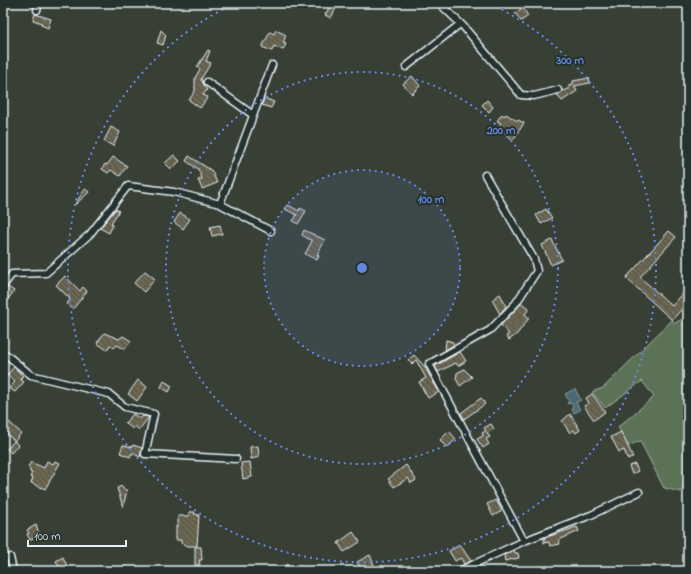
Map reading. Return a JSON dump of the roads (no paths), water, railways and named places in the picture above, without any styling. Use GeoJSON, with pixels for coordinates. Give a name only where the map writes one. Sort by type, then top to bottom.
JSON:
{"type":"FeatureCollection","features":[{"type":"Feature","properties":{"kind":"street"},"geometry":{"type":"LineString","coordinates":[[439,3],[460,24],[521,96],[534,96],[558,90]]}},
{"type":"Feature","properties":{"kind":"street"},"geometry":{"type":"LineString","coordinates":[[406,67],[460,24]]}},
{"type":"Feature","properties":{"kind":"street"},"geometry":{"type":"LineString","coordinates":[[220,204],[272,65]]}},
{"type":"Feature","properties":{"kind":"street"},"geometry":{"type":"LineString","coordinates":[[207,82],[253,115]]}},
{"type":"Feature","properties":{"kind":"street"},"geometry":{"type":"LineString","coordinates":[[486,175],[534,259],[537,271],[516,303],[490,330],[429,364],[524,541]]}},
{"type":"Feature","properties":{"kind":"street"},"geometry":{"type":"LineString","coordinates":[[3,286],[12,274],[46,273],[90,234],[128,186],[174,192],[220,204],[271,231]]}},
{"type":"Feature","properties":{"kind":"street"},"geometry":{"type":"LineString","coordinates":[[3,352],[30,375],[109,394],[125,407],[154,414],[145,454],[236,459]]}},
{"type":"Feature","properties":{"kind":"street"},"geometry":{"type":"LineString","coordinates":[[459,571],[524,541],[591,515],[639,492]]}},
{"type":"Feature","properties":{"kind":"street"},"geometry":{"type":"LineString","coordinates":[[10,557],[13,571]]}},
{"type":"Feature","properties":{"kind":"water"},"geometry":{"type":"Polygon","coordinates":[[[575,389],[581,400],[576,402],[580,410],[574,413],[572,410],[573,405],[570,403],[567,404],[569,401],[565,394],[575,389]]]}}]}
